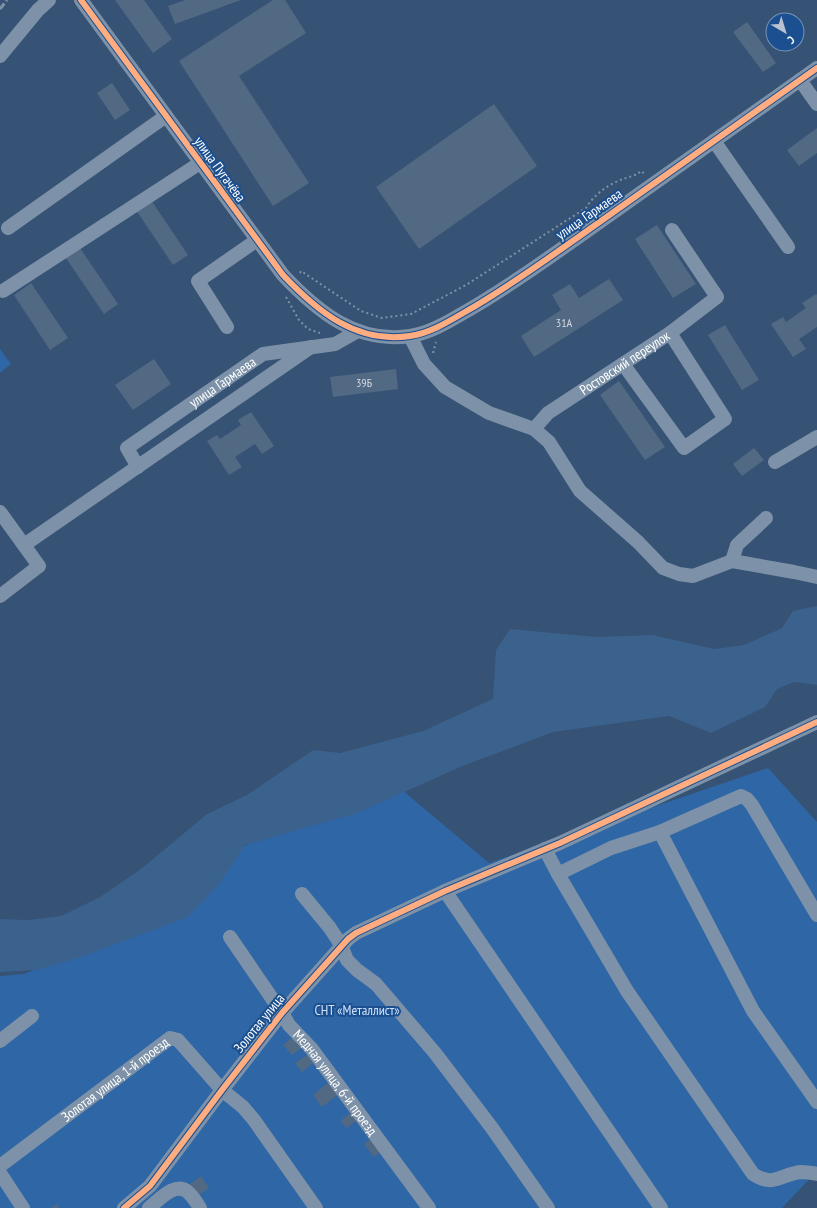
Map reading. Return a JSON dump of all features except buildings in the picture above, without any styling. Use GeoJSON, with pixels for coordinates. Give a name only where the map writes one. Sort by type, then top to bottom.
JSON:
{"type":"FeatureCollection","features":[{"type":"Feature","properties":{"kind":"street"},"geometry":{"type":"LineString","coordinates":[[0,56],[38,10],[49,0]]}},
{"type":"Feature","properties":{"kind":"street","name":"улица Пугачёва"},"geometry":{"type":"LineString","coordinates":[[81,0],[283,275],[304,297],[322,312],[358,331]]}},
{"type":"Feature","properties":{"kind":"street","name":"улица Гармаева"},"geometry":{"type":"LineString","coordinates":[[138,467],[127,448],[263,354],[335,344],[358,331],[388,337],[410,336],[439,328],[498,294],[817,68]]}},
{"type":"Feature","properties":{"kind":"street"},"geometry":{"type":"LineString","coordinates":[[800,80],[817,104]]}},
{"type":"Feature","properties":{"kind":"street"},"geometry":{"type":"LineString","coordinates":[[8,228],[166,116]]}},
{"type":"Feature","properties":{"kind":"street"},"geometry":{"type":"LineString","coordinates":[[714,141],[788,247]]}},
{"type":"Feature","properties":{"kind":"street"},"geometry":{"type":"LineString","coordinates":[[4,291],[200,163]]}},
{"type":"Feature","properties":{"kind":"street","name":"Ростовский переулок"},"geometry":{"type":"LineString","coordinates":[[534,429],[548,413],[670,333],[717,298],[672,230]]}},
{"type":"Feature","properties":{"kind":"street"},"geometry":{"type":"LineString","coordinates":[[227,327],[198,281],[257,240]]}},
{"type":"Feature","properties":{"kind":"street"},"geometry":{"type":"LineString","coordinates":[[623,364],[684,448],[725,419],[670,333]]}},
{"type":"Feature","properties":{"kind":"street"},"geometry":{"type":"LineString","coordinates":[[410,336],[424,364],[445,387],[488,413],[534,429],[548,442],[580,491],[638,542],[663,568],[680,574],[693,576],[732,561],[817,577]]}},
{"type":"Feature","properties":{"kind":"street"},"geometry":{"type":"LineString","coordinates":[[24,545],[311,347]]}},
{"type":"Feature","properties":{"kind":"street"},"geometry":{"type":"LineString","coordinates":[[775,462],[817,437]]}},
{"type":"Feature","properties":{"kind":"street"},"geometry":{"type":"LineString","coordinates":[[0,512],[39,566],[0,596]]}},
{"type":"Feature","properties":{"kind":"street"},"geometry":{"type":"LineString","coordinates":[[732,561],[737,545],[766,518]]}},
{"type":"Feature","properties":{"kind":"street","name":"Золотая улица"},"geometry":{"type":"LineString","coordinates":[[124,1208],[150,1186],[282,1013],[341,945],[356,933],[445,891],[545,849],[817,722]]}},
{"type":"Feature","properties":{"kind":"street"},"geometry":{"type":"LineString","coordinates":[[558,874],[611,848],[660,832],[741,796],[747,799],[752,805],[817,915]]}},
{"type":"Feature","properties":{"kind":"street"},"geometry":{"type":"LineString","coordinates":[[660,832],[753,1011],[817,1102]]}},
{"type":"Feature","properties":{"kind":"street"},"geometry":{"type":"LineString","coordinates":[[545,849],[558,874],[627,991],[753,1174],[760,1179],[768,1181],[801,1172],[817,1174]]}},
{"type":"Feature","properties":{"kind":"street"},"geometry":{"type":"LineString","coordinates":[[445,891],[661,1208]]}},
{"type":"Feature","properties":{"kind":"street"},"geometry":{"type":"LineString","coordinates":[[302,894],[330,928],[341,945],[347,960],[357,970],[376,984],[435,1053],[492,1128],[548,1208]]}},
{"type":"Feature","properties":{"kind":"street","name":"Медная улица, 6-й проезд"},"geometry":{"type":"LineString","coordinates":[[230,937],[289,1025],[311,1048],[429,1208]]}},
{"type":"Feature","properties":{"kind":"street"},"geometry":{"type":"LineString","coordinates":[[0,1041],[32,1016]]}},
{"type":"Feature","properties":{"kind":"street","name":"Золотая улица, 1-й проезд"},"geometry":{"type":"LineString","coordinates":[[0,1166],[170,1038],[178,1040],[222,1090]]}},
{"type":"Feature","properties":{"kind":"street"},"geometry":{"type":"LineString","coordinates":[[222,1090],[243,1107],[254,1120],[316,1208]]}},
{"type":"Feature","properties":{"kind":"street"},"geometry":{"type":"LineString","coordinates":[[0,1173],[23,1208]]}},
{"type":"Feature","properties":{"kind":"street"},"geometry":{"type":"LineString","coordinates":[[149,1208],[173,1189],[178,1188],[188,1192],[200,1208]]}},
{"type":"Feature","properties":{"kind":"path"},"geometry":{"type":"LineString","coordinates":[[321,333],[308,329],[295,315],[284,291],[301,272],[362,311],[382,318],[411,314],[466,285],[586,208],[598,193],[617,181],[633,177],[642,171],[651,185]]}},
{"type":"Feature","properties":{"kind":"path"},"geometry":{"type":"LineString","coordinates":[[429,370],[437,339]]}},
{"type":"Feature","properties":{"kind":"green space"},"geometry":{"type":"Polygon","coordinates":[[[0,349],[11,364],[0,373],[0,349]]]}},
{"type":"Feature","properties":{"kind":"green space","name":"СНТ «Металлист»"},"geometry":{"type":"Polygon","coordinates":[[[768,768],[817,822],[817,1171],[782,1208],[0,1208],[0,976],[24,974],[189,905],[229,854],[280,828],[401,789],[489,863],[768,768]]]}},
{"type":"Feature","properties":{"kind":"shaded area"},"geometry":{"type":"Polygon","coordinates":[[[817,606],[817,685],[794,682],[777,689],[765,707],[711,733],[669,716],[553,732],[465,765],[357,813],[245,845],[219,884],[188,917],[81,957],[36,970],[0,972],[0,919],[28,920],[61,916],[100,897],[141,869],[207,814],[247,795],[313,750],[340,753],[423,731],[493,699],[496,650],[510,629],[597,637],[653,635],[714,649],[744,645],[782,628],[793,611],[817,606]]]}},
{"type":"Feature","properties":{"kind":"railway"},"geometry":{"type":"LineString","coordinates":[[0,9],[7,0]]}},
{"type":"Feature","properties":{"kind":"cycle path"},"geometry":{"type":"LineString","coordinates":[[81,0],[283,275],[310,301],[339,322],[355,330],[372,335],[390,337],[417,335],[432,330],[494,295],[817,68]]}},
{"type":"Feature","properties":{"kind":"cycle path"},"geometry":{"type":"LineString","coordinates":[[124,1208],[150,1186],[282,1013],[348,939],[356,933],[445,891],[560,843],[817,722]]}}]}
